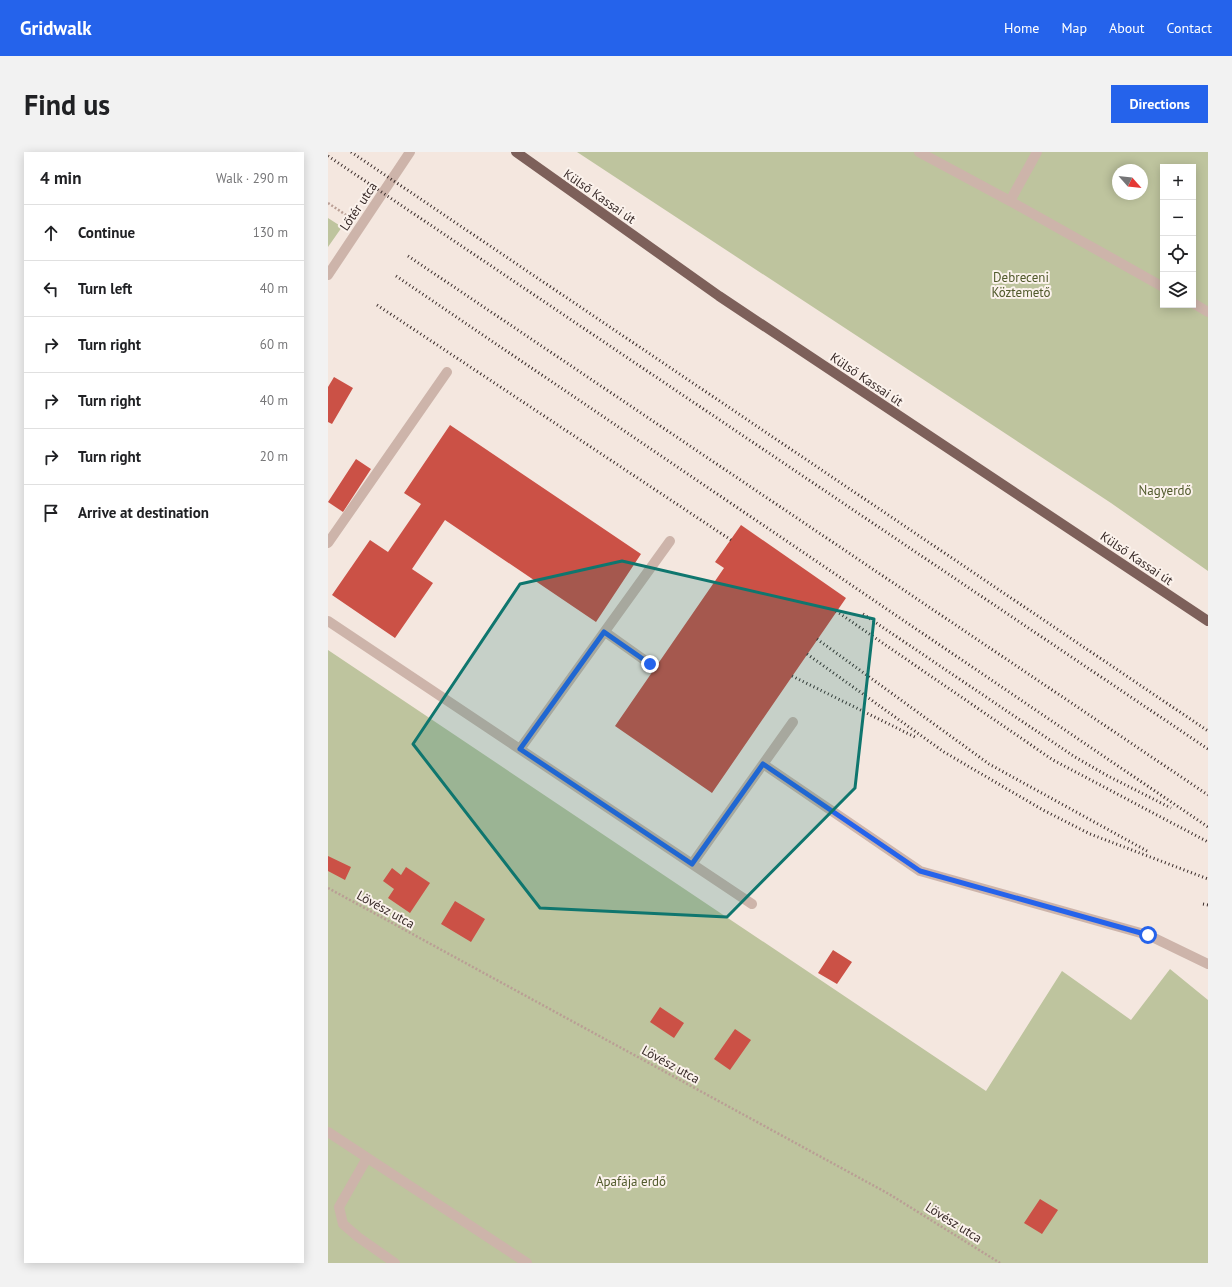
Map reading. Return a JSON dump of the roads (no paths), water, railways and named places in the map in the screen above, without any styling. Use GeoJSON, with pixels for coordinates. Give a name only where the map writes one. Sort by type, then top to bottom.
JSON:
{"type":"FeatureCollection","features":[{"type":"Feature","properties":{"kind":"main road","name":"Külső Kassai út"},"geometry":{"type":"LineString","coordinates":[[516,152],[719,296],[1208,621]]}},
{"type":"Feature","properties":{"kind":"street","name":"Lőtér utca"},"geometry":{"type":"LineString","coordinates":[[328,275],[410,152]]}},
{"type":"Feature","properties":{"kind":"street"},"geometry":{"type":"LineString","coordinates":[[919,152],[1160,285]]}},
{"type":"Feature","properties":{"kind":"street"},"geometry":{"type":"LineString","coordinates":[[1010,201],[1037,152]]}},
{"type":"Feature","properties":{"kind":"street"},"geometry":{"type":"LineString","coordinates":[[1196,306],[1208,312]]}},
{"type":"Feature","properties":{"kind":"street"},"geometry":{"type":"LineString","coordinates":[[328,543],[447,372]]}},
{"type":"Feature","properties":{"kind":"street"},"geometry":{"type":"LineString","coordinates":[[520,749],[670,541]]}},
{"type":"Feature","properties":{"kind":"street"},"geometry":{"type":"LineString","coordinates":[[328,621],[752,904]]}},
{"type":"Feature","properties":{"kind":"street"},"geometry":{"type":"LineString","coordinates":[[604,632],[650,664]]}},
{"type":"Feature","properties":{"kind":"street"},"geometry":{"type":"LineString","coordinates":[[692,864],[793,722]]}},
{"type":"Feature","properties":{"kind":"street"},"geometry":{"type":"LineString","coordinates":[[763,764],[920,871],[1148,935],[1208,964]]}},
{"type":"Feature","properties":{"kind":"street"},"geometry":{"type":"LineString","coordinates":[[328,1132],[527,1263]]}},
{"type":"Feature","properties":{"kind":"street"},"geometry":{"type":"LineString","coordinates":[[367,1158],[339,1207],[343,1224],[358,1237],[395,1263]]}},
{"type":"Feature","properties":{"kind":"railway"},"geometry":{"type":"LineString","coordinates":[[351,152],[1208,731]]}},
{"type":"Feature","properties":{"kind":"railway"},"geometry":{"type":"LineString","coordinates":[[328,156],[1208,749]]}},
{"type":"Feature","properties":{"kind":"railway"},"geometry":{"type":"LineString","coordinates":[[408,256],[1208,795]]}},
{"type":"Feature","properties":{"kind":"railway"},"geometry":{"type":"LineString","coordinates":[[396,276],[1208,827]]}},
{"type":"Feature","properties":{"kind":"railway"},"geometry":{"type":"LineString","coordinates":[[377,305],[731,540]]}},
{"type":"Feature","properties":{"kind":"railway"},"geometry":{"type":"LineString","coordinates":[[836,611],[1053,760],[1208,842]]}},
{"type":"Feature","properties":{"kind":"railway"},"geometry":{"type":"LineString","coordinates":[[863,614],[1075,757],[1108,776],[1171,808]]}},
{"type":"Feature","properties":{"kind":"railway"},"geometry":{"type":"LineString","coordinates":[[817,639],[989,764],[1147,851]]}},
{"type":"Feature","properties":{"kind":"railway"},"geometry":{"type":"LineString","coordinates":[[807,654],[944,752],[1043,810],[1090,834],[1208,879]]}},
{"type":"Feature","properties":{"kind":"railway"},"geometry":{"type":"LineString","coordinates":[[792,676],[917,738]]}},
{"type":"Feature","properties":{"kind":"railway"},"geometry":{"type":"LineString","coordinates":[[1203,904],[1208,905]]}},
{"type":"Feature","properties":{"kind":"park label","name":"Debreceni Köztemető"},"geometry":{"type":"Point","coordinates":[1021,284]}},
{"type":"Feature","properties":{"kind":"park label","name":"Nagyerdő"},"geometry":{"type":"Point","coordinates":[1165,490]}},
{"type":"Feature","properties":{"kind":"park label","name":"Apafája erdő"},"geometry":{"type":"Point","coordinates":[631,1181]}}]}
